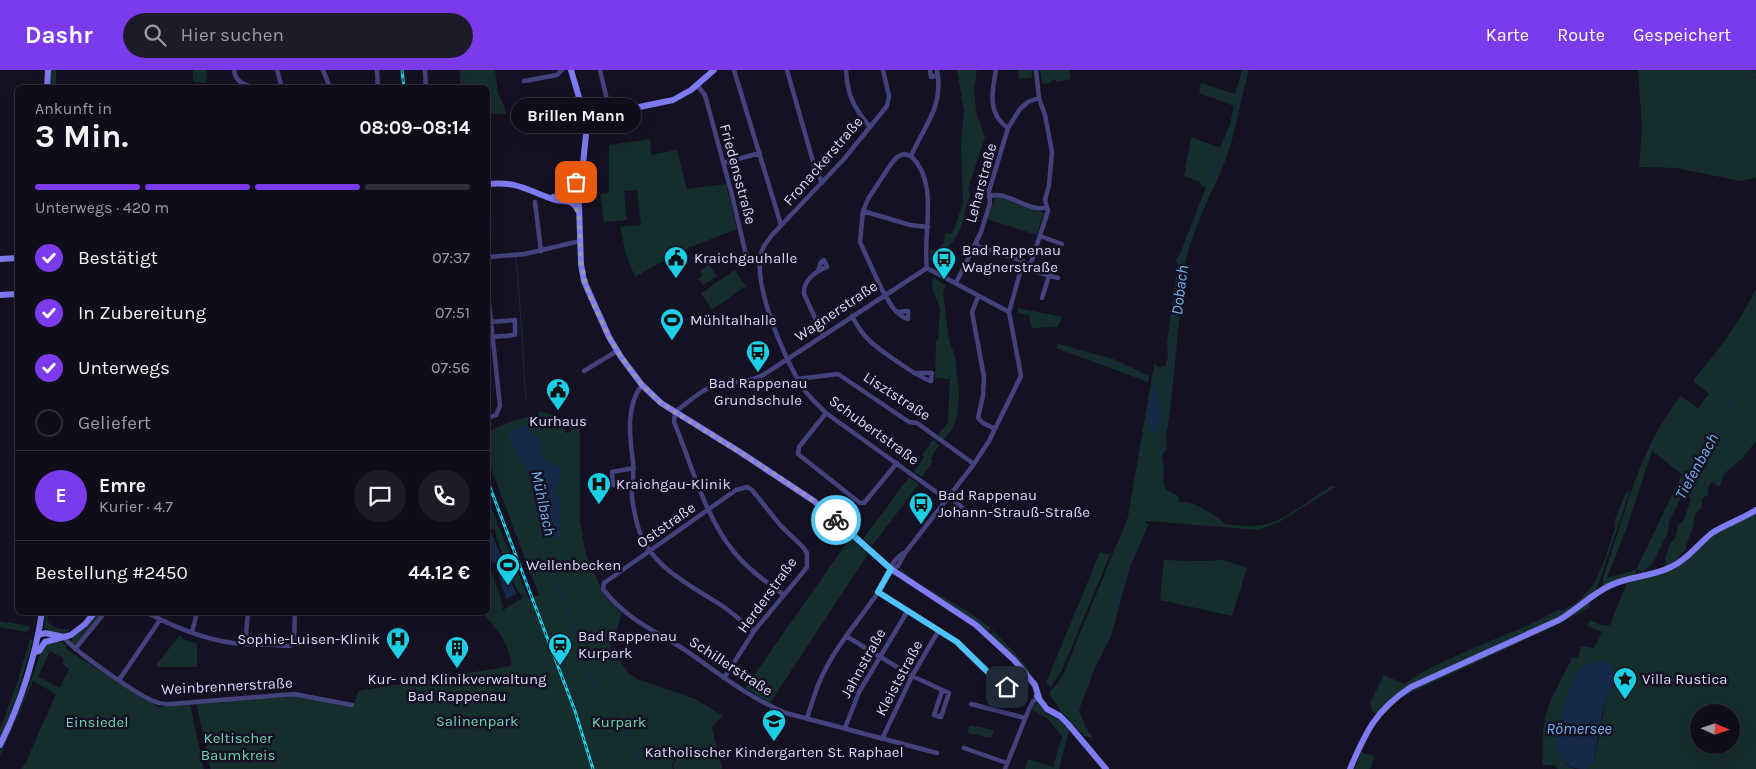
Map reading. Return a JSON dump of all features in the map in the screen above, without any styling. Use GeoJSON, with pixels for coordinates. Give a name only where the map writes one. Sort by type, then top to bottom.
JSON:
{"type":"FeatureCollection","features":[{"type":"Feature","properties":{"kind":"street"},"geometry":{"type":"LineString","coordinates":[[47,85],[48,70]]}},
{"type":"Feature","properties":{"kind":"street"},"geometry":{"type":"LineString","coordinates":[[234,70],[235,78],[248,85]]}},
{"type":"Feature","properties":{"kind":"street"},"geometry":{"type":"LineString","coordinates":[[277,70],[281,85]]}},
{"type":"Feature","properties":{"kind":"street"},"geometry":{"type":"LineString","coordinates":[[323,70],[329,85]]}},
{"type":"Feature","properties":{"kind":"street"},"geometry":{"type":"LineString","coordinates":[[377,70],[378,85]]}},
{"type":"Feature","properties":{"kind":"street"},"geometry":{"type":"LineString","coordinates":[[425,70],[426,85]]}},
{"type":"Feature","properties":{"kind":"street"},"geometry":{"type":"LineString","coordinates":[[524,81],[557,75],[562,70]]}},
{"type":"Feature","properties":{"kind":"street"},"geometry":{"type":"LineString","coordinates":[[571,70],[586,118],[581,167],[578,183],[572,196],[579,213],[581,264],[586,286],[599,318],[617,351],[642,385],[661,403],[814,501],[891,569],[976,625],[1014,660],[1037,688],[1039,698],[1047,709],[1060,716],[1068,724],[1106,769]]}},
{"type":"Feature","properties":{"kind":"street"},"geometry":{"type":"LineString","coordinates":[[600,70],[610,112]]}},
{"type":"Feature","properties":{"kind":"street"},"geometry":{"type":"LineString","coordinates":[[586,118],[673,100],[697,85],[713,70]]}},
{"type":"Feature","properties":{"kind":"street"},"geometry":{"type":"LineString","coordinates":[[734,70],[781,225]]}},
{"type":"Feature","properties":{"kind":"street"},"geometry":{"type":"LineString","coordinates":[[787,70],[814,165],[822,183]]}},
{"type":"Feature","properties":{"kind":"street"},"geometry":{"type":"LineString","coordinates":[[846,70],[848,91],[856,111],[870,127]]}},
{"type":"Feature","properties":{"kind":"street","name":"Fronackerstraße"},"geometry":{"type":"LineString","coordinates":[[760,261],[763,248],[781,225],[792,216],[844,159],[887,106],[889,96],[883,70]]}},
{"type":"Feature","properties":{"kind":"street"},"geometry":{"type":"LineString","coordinates":[[911,156],[936,106],[939,90],[937,73],[931,77],[930,70]]}},
{"type":"Feature","properties":{"kind":"street"},"geometry":{"type":"LineString","coordinates":[[1000,70],[996,70],[992,101],[998,118],[1008,128]]}},
{"type":"Feature","properties":{"kind":"street"},"geometry":{"type":"LineString","coordinates":[[807,718],[824,672],[846,636],[878,592],[891,569],[892,562],[905,552],[974,464],[995,429],[1021,376],[1009,312],[1021,269],[1031,263],[1048,211],[1045,200],[1049,185],[1052,152],[1045,115],[1039,98],[1036,70]]}},
{"type":"Feature","properties":{"kind":"street","name":"Friedensstraße"},"geometry":{"type":"LineString","coordinates":[[697,85],[704,95],[746,255],[750,259],[760,261]]}},
{"type":"Feature","properties":{"kind":"street","name":"Leharstraße"},"geometry":{"type":"LineString","coordinates":[[956,283],[981,232],[990,203],[989,191],[1008,128],[1020,109],[1032,100],[1039,98]]}},
{"type":"Feature","properties":{"kind":"street"},"geometry":{"type":"LineString","coordinates":[[583,153],[592,118],[596,115]]}},
{"type":"Feature","properties":{"kind":"street"},"geometry":{"type":"LineString","coordinates":[[723,162],[760,153]]}},
{"type":"Feature","properties":{"kind":"street"},"geometry":{"type":"LineString","coordinates":[[897,312],[884,294],[860,242],[863,211],[868,199],[891,164],[897,157],[904,154],[911,156],[919,164],[924,176],[928,203],[927,268],[1009,312]]}},
{"type":"Feature","properties":{"kind":"street"},"geometry":{"type":"LineString","coordinates":[[490,184],[516,184],[558,200],[572,196]]}},
{"type":"Feature","properties":{"kind":"street"},"geometry":{"type":"LineString","coordinates":[[990,197],[996,195],[1038,208],[1047,207]]}},
{"type":"Feature","properties":{"kind":"street"},"geometry":{"type":"LineString","coordinates":[[535,202],[541,251]]}},
{"type":"Feature","properties":{"kind":"street"},"geometry":{"type":"LineString","coordinates":[[863,211],[910,225],[928,228]]}},
{"type":"Feature","properties":{"kind":"street"},"geometry":{"type":"LineString","coordinates":[[1040,236],[1062,244]]}},
{"type":"Feature","properties":{"kind":"street"},"geometry":{"type":"LineString","coordinates":[[490,258],[541,251],[580,241]]}},
{"type":"Feature","properties":{"kind":"street"},"geometry":{"type":"LineString","coordinates":[[976,242],[978,246],[1023,260],[1030,270],[1058,278]]}},
{"type":"Feature","properties":{"kind":"street"},"geometry":{"type":"LineString","coordinates":[[0,259],[15,258]]}},
{"type":"Feature","properties":{"kind":"street","name":"Schubertstraße"},"geometry":{"type":"LineString","coordinates":[[760,261],[764,295],[779,340],[798,380],[808,394],[826,413],[962,507]]}},
{"type":"Feature","properties":{"kind":"street","name":"Wagnerstraße"},"geometry":{"type":"LineString","coordinates":[[675,412],[710,387],[740,383],[763,375],[884,294],[927,268]]}},
{"type":"Feature","properties":{"kind":"street"},"geometry":{"type":"LineString","coordinates":[[818,271],[806,284],[804,294],[823,334]]}},
{"type":"Feature","properties":{"kind":"street"},"geometry":{"type":"LineString","coordinates":[[1042,298],[1048,276]]}},
{"type":"Feature","properties":{"kind":"street"},"geometry":{"type":"LineString","coordinates":[[0,295],[15,294]]}},
{"type":"Feature","properties":{"kind":"street"},"geometry":{"type":"LineString","coordinates":[[978,297],[972,312],[984,376],[983,396],[978,418],[982,423],[995,429]]}},
{"type":"Feature","properties":{"kind":"street"},"geometry":{"type":"LineString","coordinates":[[852,316],[862,333],[871,343],[914,373]]}},
{"type":"Feature","properties":{"kind":"street"},"geometry":{"type":"LineString","coordinates":[[490,417],[496,415],[500,406],[490,322],[515,320],[515,335],[492,337]]}},
{"type":"Feature","properties":{"kind":"street"},"geometry":{"type":"LineString","coordinates":[[584,371],[617,351]]}},
{"type":"Feature","properties":{"kind":"street","name":"Lisztstraße"},"geometry":{"type":"LineString","coordinates":[[798,380],[834,373],[838,374],[909,422],[917,423],[974,464]]}},
{"type":"Feature","properties":{"kind":"street"},"geometry":{"type":"LineString","coordinates":[[642,385],[637,390],[630,420],[634,468],[633,502],[637,525],[642,539],[649,552],[685,583],[723,606],[754,631]]}},
{"type":"Feature","properties":{"kind":"street"},"geometry":{"type":"LineString","coordinates":[[675,412],[674,422],[717,528],[734,552],[759,577],[784,595]]}},
{"type":"Feature","properties":{"kind":"street"},"geometry":{"type":"LineString","coordinates":[[826,413],[799,447],[798,454],[860,503],[864,503],[897,463]]}},
{"type":"Feature","properties":{"kind":"street"},"geometry":{"type":"LineString","coordinates":[[632,485],[613,485],[612,472],[634,468]]}},
{"type":"Feature","properties":{"kind":"street","name":"Oststraße"},"geometry":{"type":"LineString","coordinates":[[602,585],[736,490],[745,487]]}},
{"type":"Feature","properties":{"kind":"street","name":"Herderstraße"},"geometry":{"type":"LineString","coordinates":[[724,678],[754,631],[806,567],[806,553],[803,547],[781,526],[752,490],[745,487]]}},
{"type":"Feature","properties":{"kind":"street"},"geometry":{"type":"LineString","coordinates":[[1350,769],[1369,728],[1382,710],[1395,698],[1412,687],[1559,620],[1610,585],[1651,575],[1672,567],[1713,533],[1756,510]]}},
{"type":"Feature","properties":{"kind":"street","name":"Schillerstraße"},"geometry":{"type":"LineString","coordinates":[[602,585],[603,589],[625,613],[682,648],[740,690],[769,706],[937,753]]}},
{"type":"Feature","properties":{"kind":"street"},"geometry":{"type":"LineString","coordinates":[[878,592],[957,642],[998,682],[1007,687],[1014,687]]}},
{"type":"Feature","properties":{"kind":"street","name":"Jahnstraße"},"geometry":{"type":"LineString","coordinates":[[845,728],[859,692],[907,612]]}},
{"type":"Feature","properties":{"kind":"street"},"geometry":{"type":"LineString","coordinates":[[0,744],[19,701],[35,652],[42,615]]}},
{"type":"Feature","properties":{"kind":"street"},"geometry":{"type":"LineString","coordinates":[[35,652],[39,651],[45,642],[71,635],[86,624],[93,615]]}},
{"type":"Feature","properties":{"kind":"street"},"geometry":{"type":"LineString","coordinates":[[75,649],[103,615]]}},
{"type":"Feature","properties":{"kind":"street"},"geometry":{"type":"LineString","coordinates":[[151,615],[160,620],[216,640],[245,644],[292,645],[295,637],[295,615]]}},
{"type":"Feature","properties":{"kind":"street"},"geometry":{"type":"LineString","coordinates":[[192,632],[196,615]]}},
{"type":"Feature","properties":{"kind":"street"},"geometry":{"type":"LineString","coordinates":[[245,644],[248,615]]}},
{"type":"Feature","properties":{"kind":"street"},"geometry":{"type":"LineString","coordinates":[[119,680],[160,620]]}},
{"type":"Feature","properties":{"kind":"street","name":"Kleiststraße"},"geometry":{"type":"LineString","coordinates":[[882,739],[912,676],[939,630]]}},
{"type":"Feature","properties":{"kind":"street"},"geometry":{"type":"LineString","coordinates":[[39,635],[44,633],[64,637]]}},
{"type":"Feature","properties":{"kind":"street"},"geometry":{"type":"LineString","coordinates":[[39,635],[44,639],[51,640]]}},
{"type":"Feature","properties":{"kind":"street"},"geometry":{"type":"LineString","coordinates":[[846,636],[912,676],[949,693],[940,717],[934,714],[942,691]]}},
{"type":"Feature","properties":{"kind":"street","name":"Weinbrennerstraße"},"geometry":{"type":"LineString","coordinates":[[64,637],[75,649],[119,680],[149,699],[160,703],[294,694],[352,705]]}},
{"type":"Feature","properties":{"kind":"street"},"geometry":{"type":"LineString","coordinates":[[1005,769],[1033,701],[1039,698]]}},
{"type":"Feature","properties":{"kind":"street"},"geometry":{"type":"LineString","coordinates":[[971,704],[1025,718]]}},
{"type":"Feature","properties":{"kind":"street"},"geometry":{"type":"LineString","coordinates":[[964,748],[1007,762]]}},
{"type":"Feature","properties":{"kind":"green space"},"geometry":{"type":"Polygon","coordinates":[[[50,70],[56,70],[56,85],[49,85],[50,70]]]}},
{"type":"Feature","properties":{"kind":"green space"},"geometry":{"type":"Polygon","coordinates":[[[193,70],[207,70],[206,83],[193,82],[193,70]]]}},
{"type":"Feature","properties":{"kind":"green space"},"geometry":{"type":"Polygon","coordinates":[[[460,70],[495,70],[498,94],[506,114],[490,114],[490,85],[460,85],[460,70]]]}},
{"type":"Feature","properties":{"kind":"green space"},"geometry":{"type":"Polygon","coordinates":[[[957,70],[977,70],[974,89],[976,111],[985,137],[968,189],[970,195],[961,227],[955,239],[944,251],[939,265],[929,260],[930,250],[938,250],[944,243],[945,233],[951,234],[954,230],[963,203],[961,143],[964,112],[957,70]]]}},
{"type":"Feature","properties":{"kind":"green space"},"geometry":{"type":"Polygon","coordinates":[[[1018,70],[1032,70],[1033,77],[1019,79],[1018,70]]]}},
{"type":"Feature","properties":{"kind":"green space"},"geometry":{"type":"Polygon","coordinates":[[[1040,70],[1069,70],[1071,79],[1057,82],[1056,80],[1051,81],[1051,83],[1042,84],[1040,70]]]}},
{"type":"Feature","properties":{"kind":"green space"},"geometry":{"type":"Polygon","coordinates":[[[1242,70],[1249,70],[1232,141],[1197,226],[1185,265],[1166,438],[1167,448],[1162,456],[1164,469],[1163,483],[1167,490],[1177,495],[1180,502],[1196,505],[1225,524],[1248,526],[1270,523],[1298,508],[1333,485],[1336,487],[1279,522],[1258,530],[1147,521],[1145,523],[1149,524],[1130,567],[1111,636],[1094,670],[1079,710],[1087,730],[1093,738],[1084,736],[1060,710],[1049,693],[1063,675],[1128,517],[1154,364],[1159,367],[1165,366],[1168,356],[1167,342],[1178,264],[1175,260],[1180,254],[1206,187],[1202,186],[1200,182],[1184,176],[1191,137],[1220,148],[1230,124],[1234,106],[1199,93],[1201,83],[1235,94],[1242,70]]]}},
{"type":"Feature","properties":{"kind":"green space"},"geometry":{"type":"Polygon","coordinates":[[[1638,70],[1754,70],[1756,74],[1756,178],[1740,181],[1676,168],[1639,167],[1642,128],[1638,70]]]}},
{"type":"Feature","properties":{"kind":"green space"},"geometry":{"type":"Polygon","coordinates":[[[650,139],[651,155],[677,150],[687,189],[726,184],[737,229],[683,250],[635,277],[626,254],[620,227],[641,225],[637,190],[624,191],[627,220],[604,222],[600,194],[609,193],[609,145],[650,139]]]}},
{"type":"Feature","properties":{"kind":"green space"},"geometry":{"type":"Polygon","coordinates":[[[996,196],[1044,213],[1037,235],[987,219],[996,196]]]}},
{"type":"Feature","properties":{"kind":"green space"},"geometry":{"type":"Polygon","coordinates":[[[709,265],[717,276],[703,285],[698,279],[703,275],[700,271],[709,265]]]}},
{"type":"Feature","properties":{"kind":"green space"},"geometry":{"type":"Polygon","coordinates":[[[735,270],[746,286],[712,310],[701,293],[735,270]]]}},
{"type":"Feature","properties":{"kind":"green space"},"geometry":{"type":"Polygon","coordinates":[[[933,277],[946,286],[943,292],[949,341],[955,356],[959,393],[957,417],[951,431],[943,440],[937,436],[948,423],[950,379],[935,378],[936,340],[938,340],[940,308],[932,288],[933,277]]]}},
{"type":"Feature","properties":{"kind":"green space"},"geometry":{"type":"Polygon","coordinates":[[[1756,289],[1756,441],[1742,459],[1725,473],[1719,487],[1712,482],[1708,488],[1708,495],[1702,498],[1702,507],[1695,515],[1686,550],[1679,556],[1677,562],[1667,567],[1665,559],[1669,546],[1676,536],[1678,526],[1684,519],[1691,500],[1688,494],[1700,473],[1693,473],[1669,522],[1668,532],[1653,563],[1644,571],[1636,570],[1635,576],[1603,586],[1603,578],[1634,483],[1654,437],[1666,416],[1681,396],[1698,408],[1709,394],[1693,381],[1727,337],[1756,289]],[[1652,451],[1627,527],[1607,578],[1636,570],[1682,474],[1652,451]]]}},
{"type":"Feature","properties":{"kind":"green space"},"geometry":{"type":"Polygon","coordinates":[[[1018,308],[1062,317],[1058,327],[1032,328],[1029,315],[1017,313],[1018,308]]]}},
{"type":"Feature","properties":{"kind":"green space"},"geometry":{"type":"Polygon","coordinates":[[[1058,344],[1113,359],[1149,376],[1148,382],[1056,348],[1058,344]]]}},
{"type":"Feature","properties":{"kind":"green space"},"geometry":{"type":"Polygon","coordinates":[[[540,411],[556,416],[560,426],[563,426],[567,433],[580,425],[580,520],[585,551],[604,595],[622,614],[610,647],[630,675],[695,699],[723,716],[712,727],[722,769],[674,769],[673,764],[678,758],[672,763],[673,769],[211,769],[196,704],[296,695],[353,707],[358,691],[511,666],[506,645],[486,615],[490,615],[490,569],[500,595],[503,610],[521,599],[522,596],[513,582],[511,567],[503,556],[495,529],[490,529],[490,505],[529,599],[539,595],[490,466],[490,430],[516,420],[532,416],[535,418],[540,411]]]}},
{"type":"Feature","properties":{"kind":"green space"},"geometry":{"type":"Polygon","coordinates":[[[933,440],[939,445],[931,458],[933,461],[922,477],[914,472],[924,457],[922,455],[933,440]]]}},
{"type":"Feature","properties":{"kind":"green space"},"geometry":{"type":"Polygon","coordinates":[[[909,477],[919,484],[872,546],[863,539],[909,477]]]}},
{"type":"Feature","properties":{"kind":"green space"},"geometry":{"type":"Polygon","coordinates":[[[1630,491],[1596,591],[1566,614],[1414,684],[1377,713],[1374,713],[1370,703],[1384,675],[1404,684],[1441,663],[1558,610],[1562,611],[1578,601],[1594,584],[1615,528],[1614,522],[1626,492],[1630,491]]]}},
{"type":"Feature","properties":{"kind":"green space"},"geometry":{"type":"Polygon","coordinates":[[[1756,513],[1756,769],[1587,769],[1594,761],[1606,699],[1614,672],[1556,748],[1567,765],[1574,769],[1558,769],[1554,765],[1543,765],[1542,742],[1544,724],[1553,695],[1572,658],[1578,657],[1581,646],[1594,648],[1602,632],[1587,626],[1590,620],[1602,625],[1610,625],[1627,582],[1659,574],[1720,530],[1756,513]]]}},
{"type":"Feature","properties":{"kind":"green space"},"geometry":{"type":"Polygon","coordinates":[[[850,538],[868,554],[770,703],[745,688],[850,538]]]}},
{"type":"Feature","properties":{"kind":"green space"},"geometry":{"type":"Polygon","coordinates":[[[1100,552],[1110,555],[1062,670],[1051,687],[1046,683],[1100,552]]]}},
{"type":"Feature","properties":{"kind":"green space"},"geometry":{"type":"Polygon","coordinates":[[[1164,560],[1223,560],[1247,568],[1232,616],[1160,600],[1164,560]]]}},
{"type":"Feature","properties":{"kind":"green space"},"geometry":{"type":"Polygon","coordinates":[[[901,569],[917,583],[966,610],[990,627],[990,630],[988,631],[901,573],[899,570],[901,569]]]}},
{"type":"Feature","properties":{"kind":"green space"},"geometry":{"type":"Polygon","coordinates":[[[1587,603],[1590,607],[1555,626],[1401,698],[1380,718],[1385,710],[1405,693],[1587,603]]]}},
{"type":"Feature","properties":{"kind":"green space"},"geometry":{"type":"Polygon","coordinates":[[[46,615],[48,615],[47,621],[53,626],[70,629],[68,632],[62,633],[49,631],[44,627],[46,615]]]}},
{"type":"Feature","properties":{"kind":"green space"},"geometry":{"type":"Polygon","coordinates":[[[96,615],[101,615],[78,643],[74,645],[71,642],[72,639],[96,615]]]}},
{"type":"Feature","properties":{"kind":"green space"},"geometry":{"type":"Polygon","coordinates":[[[0,621],[30,626],[30,629],[26,632],[0,627],[0,621]]]}},
{"type":"Feature","properties":{"kind":"green space"},"geometry":{"type":"Polygon","coordinates":[[[992,630],[1021,659],[1031,676],[991,635],[992,630]]]}},
{"type":"Feature","properties":{"kind":"green space"},"geometry":{"type":"Polygon","coordinates":[[[180,635],[183,639],[197,644],[197,667],[159,667],[156,665],[180,635]]]}},
{"type":"Feature","properties":{"kind":"green space"},"geometry":{"type":"Polygon","coordinates":[[[30,639],[33,640],[16,699],[0,738],[0,730],[30,639]]]}},
{"type":"Feature","properties":{"kind":"green space","name":"Einsiedel"},"geometry":{"type":"Polygon","coordinates":[[[61,642],[66,645],[66,649],[158,707],[190,704],[204,769],[21,769],[26,762],[56,694],[33,681],[0,756],[0,750],[25,696],[45,645],[61,642]],[[50,651],[38,677],[60,688],[69,669],[62,664],[64,659],[50,651]]]}},
{"type":"Feature","properties":{"kind":"green space"},"geometry":{"type":"Polygon","coordinates":[[[1038,702],[1047,714],[1059,719],[1069,730],[1059,769],[1025,769],[1028,759],[1053,767],[1062,736],[1048,719],[1033,710],[1031,706],[1038,702]]]}},
{"type":"Feature","properties":{"kind":"green space"},"geometry":{"type":"Polygon","coordinates":[[[969,725],[994,730],[991,738],[968,733],[969,725]]]}},
{"type":"Feature","properties":{"kind":"green space"},"geometry":{"type":"Polygon","coordinates":[[[1361,752],[1375,756],[1370,769],[1355,769],[1361,752]]]}},
{"type":"Feature","properties":{"kind":"water"},"geometry":{"type":"Polygon","coordinates":[[[1155,384],[1161,407],[1161,419],[1158,430],[1151,432],[1148,415],[1153,385],[1155,384]]]}},
{"type":"Feature","properties":{"kind":"water"},"geometry":{"type":"Polygon","coordinates":[[[529,426],[534,437],[541,438],[541,458],[561,468],[561,487],[557,486],[554,491],[557,496],[561,495],[560,536],[557,538],[549,537],[539,522],[529,475],[508,433],[518,427],[529,426]]]}},
{"type":"Feature","properties":{"kind":"water"},"geometry":{"type":"Polygon","coordinates":[[[490,532],[503,560],[493,564],[490,555],[490,532]]]}},
{"type":"Feature","properties":{"kind":"water","name":"Wellenbecken"},"geometry":{"type":"Polygon","coordinates":[[[507,574],[517,594],[506,599],[499,577],[507,574]]]}},
{"type":"Feature","properties":{"kind":"water","name":"Römersee"},"geometry":{"type":"Polygon","coordinates":[[[1595,662],[1606,662],[1612,668],[1614,683],[1604,708],[1594,761],[1587,769],[1571,767],[1565,762],[1556,748],[1556,741],[1572,683],[1576,674],[1583,667],[1595,662]]]}},
{"type":"Feature","properties":{"kind":"waterway","name":"Mühlbach"},"geometry":{"type":"LineString","coordinates":[[464,70],[464,85]]}},
{"type":"Feature","properties":{"kind":"waterway","name":"Dobach"},"geometry":{"type":"LineString","coordinates":[[1151,519],[1159,498],[1161,459],[1167,427],[1174,316],[1181,264],[1188,241],[1233,125],[1247,70]]}},
{"type":"Feature","properties":{"kind":"waterway","name":"Mühlbach"},"geometry":{"type":"LineString","coordinates":[[516,258],[518,278]]}},
{"type":"Feature","properties":{"kind":"waterway","name":"Mühlbach"},"geometry":{"type":"LineString","coordinates":[[518,281],[523,348]]}},
{"type":"Feature","properties":{"kind":"waterway"},"geometry":{"type":"LineString","coordinates":[[1060,348],[1088,355],[1100,362],[1119,365],[1132,374],[1147,379]]}},
{"type":"Feature","properties":{"kind":"waterway","name":"Mühlbach"},"geometry":{"type":"LineString","coordinates":[[523,351],[524,371]]}},
{"type":"Feature","properties":{"kind":"waterway","name":"Tiefenbach"},"geometry":{"type":"LineString","coordinates":[[1642,574],[1694,465],[1756,361]]}},
{"type":"Feature","properties":{"kind":"waterway","name":"Mühlbach"},"geometry":{"type":"LineString","coordinates":[[524,374],[526,398]]}},
{"type":"Feature","properties":{"kind":"waterway"},"geometry":{"type":"LineString","coordinates":[[1152,379],[1154,384]]}},
{"type":"Feature","properties":{"kind":"waterway"},"geometry":{"type":"LineString","coordinates":[[1155,431],[1161,457]]}},
{"type":"Feature","properties":{"kind":"waterway","name":"Dobach"},"geometry":{"type":"LineString","coordinates":[[1073,721],[1079,697],[1105,641],[1124,577],[1147,525]]}},
{"type":"Feature","properties":{"kind":"waterway","name":"Mühlbach"},"geometry":{"type":"LineString","coordinates":[[552,538],[550,551],[555,576],[594,684],[598,693],[613,712],[646,769]]}},
{"type":"Feature","properties":{"kind":"waterway","name":"Tiefenbach"},"geometry":{"type":"LineString","coordinates":[[1606,662],[1637,584]]}},
{"type":"Feature","properties":{"kind":"waterway","name":"Dobach"},"geometry":{"type":"LineString","coordinates":[[1056,769],[1064,734],[1068,729]]}},
{"type":"Feature","properties":{"kind":"railway"},"geometry":{"type":"LineString","coordinates":[[402,70],[404,85]]}},
{"type":"Feature","properties":{"kind":"railway"},"geometry":{"type":"LineString","coordinates":[[490,487],[575,711],[593,769]]}},
{"type":"Feature","properties":{"kind":"way so far"},"geometry":{"type":"LineString","coordinates":[[576,182],[573,190],[577,192],[578,196],[577,200],[572,202],[579,213],[581,264],[584,281],[609,337],[642,385],[661,403],[776,475],[814,501],[836,520]]}},
{"type":"Feature","properties":{"kind":"place","name":"Brillen Mann"},"geometry":{"type":"Point","coordinates":[576,182]}},
{"type":"Feature","properties":{"kind":"place","name":"Kraichgauhalle"},"geometry":{"type":"Point","coordinates":[676,279]}},
{"type":"Feature","properties":{"kind":"place","name":"Bad Rappenau Wagnerstraße"},"geometry":{"type":"Point","coordinates":[944,280]}},
{"type":"Feature","properties":{"kind":"place","name":"Mühltalhalle"},"geometry":{"type":"Point","coordinates":[672,341]}},
{"type":"Feature","properties":{"kind":"place","name":"Bad Rappenau Grundschule"},"geometry":{"type":"Point","coordinates":[758,373]}},
{"type":"Feature","properties":{"kind":"place","name":"Kurhaus"},"geometry":{"type":"Point","coordinates":[558,411]}},
{"type":"Feature","properties":{"kind":"place","name":"Kraichgau-Klinik"},"geometry":{"type":"Point","coordinates":[599,505]}},
{"type":"Feature","properties":{"kind":"place","name":"Bad Rappenau Johann-Strauß-Straße"},"geometry":{"type":"Point","coordinates":[921,525]}},
{"type":"Feature","properties":{"kind":"place","name":"Wellenbecken"},"geometry":{"type":"Point","coordinates":[508,586]}},
{"type":"Feature","properties":{"kind":"place","name":"Sophie-Luisen-Klinik"},"geometry":{"type":"Point","coordinates":[398,660]}},
{"type":"Feature","properties":{"kind":"place","name":"Bad Rappenau Kurpark"},"geometry":{"type":"Point","coordinates":[560,666]}},
{"type":"Feature","properties":{"kind":"place","name":"Kur- und Klinikverwaltung Bad Rappenau"},"geometry":{"type":"Point","coordinates":[457,669]}},
{"type":"Feature","properties":{"kind":"place","name":"Villa Rustica"},"geometry":{"type":"Point","coordinates":[1625,700]}},
{"type":"Feature","properties":{"kind":"place","name":"Katholischer Kindergarten St. Raphael"},"geometry":{"type":"Point","coordinates":[774,742]}},
{"type":"Feature","properties":{"kind":"route"},"geometry":{"type":"LineString","coordinates":[[836,520],[891,569],[878,592],[957,642],[998,682],[1007,687]]}},
{"type":"Feature","properties":{"kind":"park label","name":"Salinenpark"},"geometry":{"type":"Point","coordinates":[477,721]}},
{"type":"Feature","properties":{"kind":"park label","name":"Kurpark"},"geometry":{"type":"Point","coordinates":[619,722]}},
{"type":"Feature","properties":{"kind":"park label","name":"Keltischer Baumkreis"},"geometry":{"type":"Point","coordinates":[238,746]}}]}
